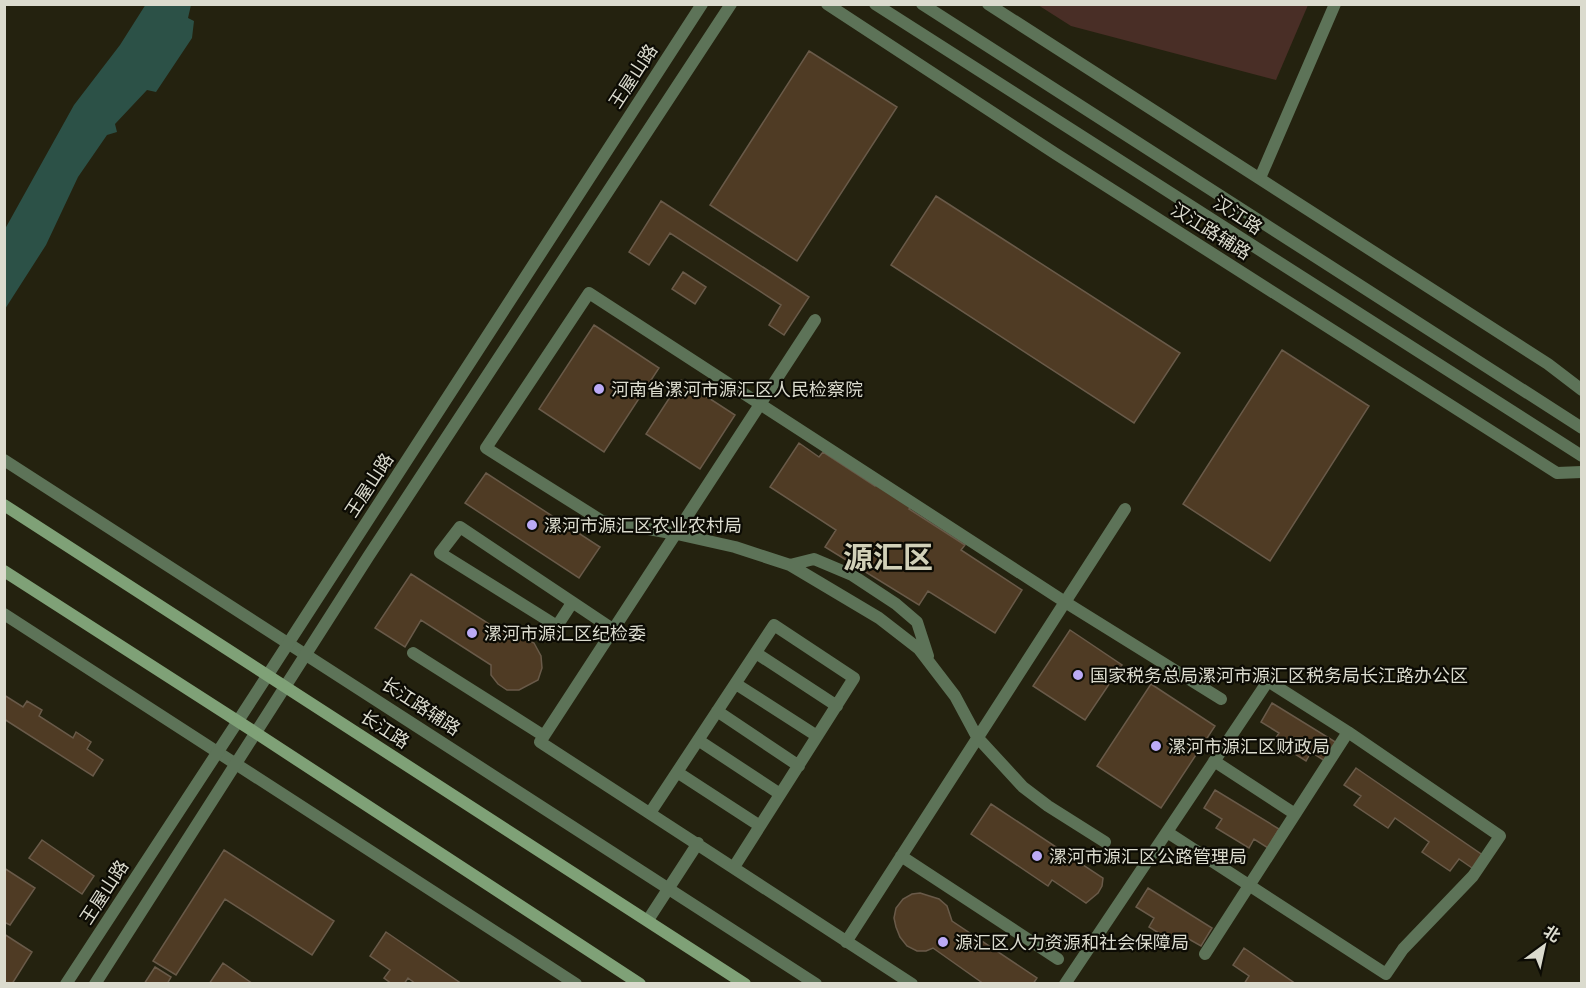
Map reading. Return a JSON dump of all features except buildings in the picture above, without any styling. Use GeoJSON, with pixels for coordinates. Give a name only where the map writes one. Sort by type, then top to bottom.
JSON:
{"type":"FeatureCollection","features":[{"type":"Feature","properties":{"kind":"main road","name":"长江路"},"geometry":{"type":"LineString","coordinates":[[4,505],[745,984]]}},
{"type":"Feature","properties":{"kind":"main road"},"geometry":{"type":"LineString","coordinates":[[4,571],[640,984]]}},
{"type":"Feature","properties":{"kind":"street","name":"王屋山路"},"geometry":{"type":"LineString","coordinates":[[66,984],[702,4]]}},
{"type":"Feature","properties":{"kind":"street"},"geometry":{"type":"LineString","coordinates":[[95,984],[374,548],[731,4]]}},
{"type":"Feature","properties":{"kind":"street","name":"汉江路辅路"},"geometry":{"type":"LineString","coordinates":[[827,4],[1056,154],[1557,473],[1581,472]]}},
{"type":"Feature","properties":{"kind":"street","name":"汉江路"},"geometry":{"type":"LineString","coordinates":[[874,4],[1581,456]]}},
{"type":"Feature","properties":{"kind":"street","name":"汉江路"},"geometry":{"type":"LineString","coordinates":[[922,4],[1581,428]]}},
{"type":"Feature","properties":{"kind":"street"},"geometry":{"type":"LineString","coordinates":[[988,4],[1538,358],[1581,390]]}},
{"type":"Feature","properties":{"kind":"street"},"geometry":{"type":"LineString","coordinates":[[1260,178],[1335,4]]}},
{"type":"Feature","properties":{"kind":"street"},"geometry":{"type":"LineString","coordinates":[[1105,842],[1048,806],[1023,787],[977,736],[955,696],[919,649],[879,618],[790,566],[735,547],[602,521],[486,448],[589,293],[1065,602],[1221,699]]}},
{"type":"Feature","properties":{"kind":"street"},"geometry":{"type":"LineString","coordinates":[[815,320],[540,742],[912,984]]}},
{"type":"Feature","properties":{"kind":"street","name":"长江路辅路"},"geometry":{"type":"LineString","coordinates":[[4,460],[816,984]]}},
{"type":"Feature","properties":{"kind":"street"},"geometry":{"type":"LineString","coordinates":[[846,942],[1125,509]]}},
{"type":"Feature","properties":{"kind":"street"},"geometry":{"type":"LineString","coordinates":[[572,603],[556,626],[440,553],[460,526],[614,630]]}},
{"type":"Feature","properties":{"kind":"street"},"geometry":{"type":"LineString","coordinates":[[790,566],[814,559],[852,575],[896,604],[917,622],[931,664]]}},
{"type":"Feature","properties":{"kind":"street"},"geometry":{"type":"LineString","coordinates":[[4,614],[576,984]]}},
{"type":"Feature","properties":{"kind":"street"},"geometry":{"type":"LineString","coordinates":[[650,813],[774,625],[854,678],[734,867]]}},
{"type":"Feature","properties":{"kind":"street"},"geometry":{"type":"LineString","coordinates":[[412,653],[544,736]]}},
{"type":"Feature","properties":{"kind":"street"},"geometry":{"type":"LineString","coordinates":[[756,653],[837,706]]}},
{"type":"Feature","properties":{"kind":"street"},"geometry":{"type":"LineString","coordinates":[[1065,984],[1268,681],[1348,732],[1500,836],[1473,876],[1403,949],[1386,975],[1167,832]]}},
{"type":"Feature","properties":{"kind":"street"},"geometry":{"type":"LineString","coordinates":[[736,684],[817,736]]}},
{"type":"Feature","properties":{"kind":"street"},"geometry":{"type":"LineString","coordinates":[[717,711],[799,766]]}},
{"type":"Feature","properties":{"kind":"street"},"geometry":{"type":"LineString","coordinates":[[1205,954],[1348,732]]}},
{"type":"Feature","properties":{"kind":"street"},"geometry":{"type":"LineString","coordinates":[[698,740],[780,794]]}},
{"type":"Feature","properties":{"kind":"street"},"geometry":{"type":"LineString","coordinates":[[1214,761],[1295,814]]}},
{"type":"Feature","properties":{"kind":"street"},"geometry":{"type":"LineString","coordinates":[[677,772],[760,826]]}},
{"type":"Feature","properties":{"kind":"street"},"geometry":{"type":"LineString","coordinates":[[648,920],[698,843]]}},
{"type":"Feature","properties":{"kind":"street"},"geometry":{"type":"LineString","coordinates":[[901,856],[1058,959]]}},
{"type":"Feature","properties":{"kind":"shaded area"},"geometry":{"type":"Polygon","coordinates":[[[1038,5],[1308,5],[1276,80],[1071,26],[1038,5]]]}},
{"type":"Feature","properties":{"kind":"water"},"geometry":{"type":"Polygon","coordinates":[[[146,4],[191,5],[188,18],[194,21],[192,38],[156,92],[147,90],[115,124],[117,132],[107,135],[78,177],[46,245],[5,309],[5,229],[74,105],[120,45],[146,4]]]}},
{"type":"Feature","properties":{"kind":"place","name":"河南省漯河市源汇区人民检察院"},"geometry":{"type":"Point","coordinates":[599,389]}},
{"type":"Feature","properties":{"kind":"place","name":"漯河市源汇区农业农村局"},"geometry":{"type":"Point","coordinates":[532,525]}},
{"type":"Feature","properties":{"kind":"place","name":"漯河市源汇区纪检委"},"geometry":{"type":"Point","coordinates":[472,633]}},
{"type":"Feature","properties":{"kind":"place","name":"国家税务总局漯河市源汇区税务局长江路办公区"},"geometry":{"type":"Point","coordinates":[1078,675]}},
{"type":"Feature","properties":{"kind":"place","name":"漯河市源汇区财政局"},"geometry":{"type":"Point","coordinates":[1156,746]}},
{"type":"Feature","properties":{"kind":"place","name":"漯河市源汇区公路管理局"},"geometry":{"type":"Point","coordinates":[1037,856]}},
{"type":"Feature","properties":{"kind":"place","name":"源汇区人力资源和社会保障局"},"geometry":{"type":"Point","coordinates":[943,942]}},
{"type":"Feature","properties":{"kind":"district","name":"源汇区"},"geometry":{"type":"Point","coordinates":[888,557]}}]}
